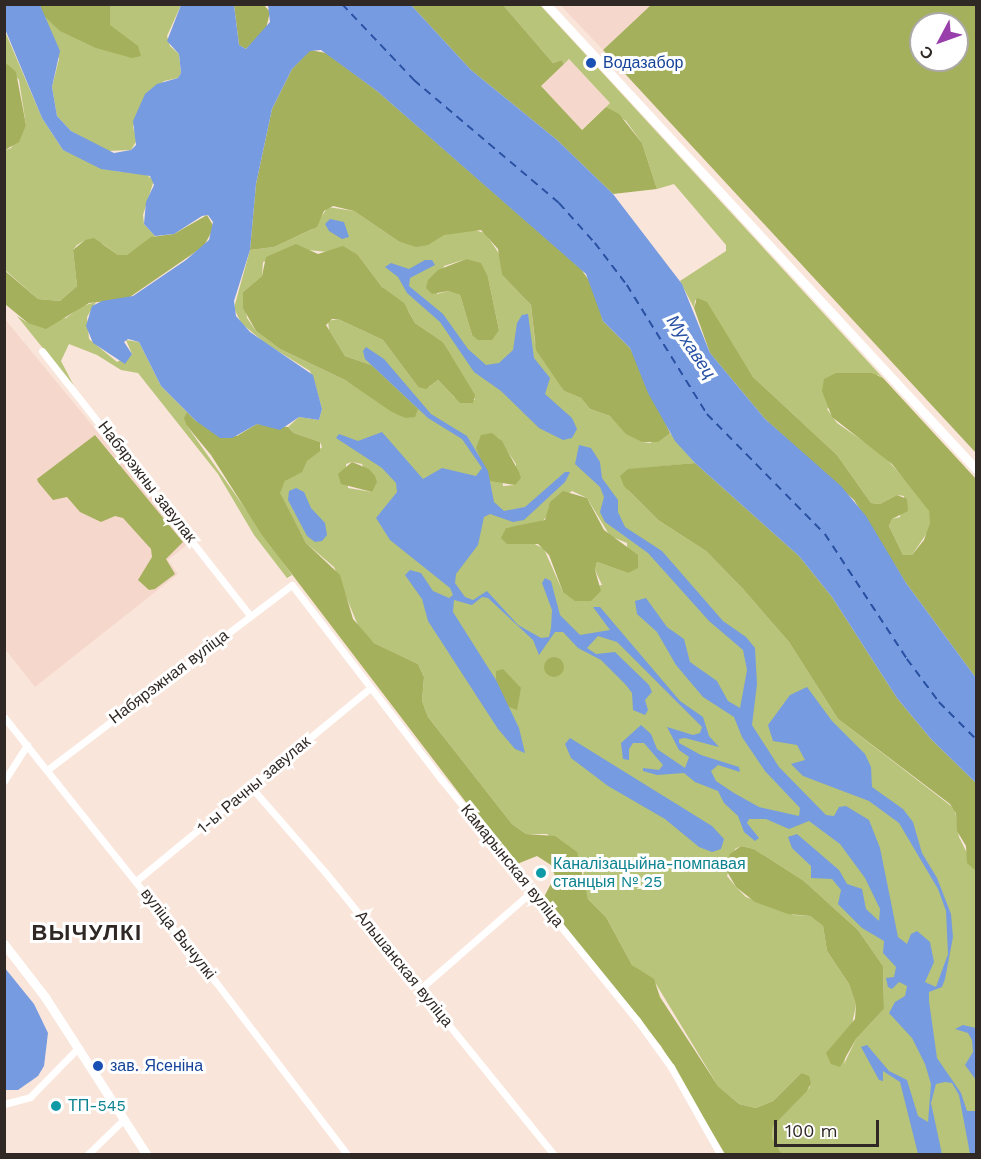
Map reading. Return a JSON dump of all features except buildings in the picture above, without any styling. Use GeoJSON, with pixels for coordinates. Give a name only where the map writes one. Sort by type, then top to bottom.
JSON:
{"type":"FeatureCollection","features":[{"type":"Feature","properties":{"kind":"street"},"geometry":{"type":"LineString","coordinates":[[546,4],[976,469]]}},
{"type":"Feature","properties":{"kind":"street","name":"Набярэжны завулак"},"geometry":{"type":"LineString","coordinates":[[42,351],[250,615]]}},
{"type":"Feature","properties":{"kind":"street","name":"Набярэжная вуліца"},"geometry":{"type":"LineString","coordinates":[[47,770],[292,585]]}},
{"type":"Feature","properties":{"kind":"street","name":"Камарынская вуліца"},"geometry":{"type":"LineString","coordinates":[[292,585],[531,892],[655,1043],[720,1155]]}},
{"type":"Feature","properties":{"kind":"street","name":"1-ы Рачны завулак"},"geometry":{"type":"LineString","coordinates":[[136,881],[370,688]]}},
{"type":"Feature","properties":{"kind":"street","name":"вуліца Вычулкі"},"geometry":{"type":"LineString","coordinates":[[4,717],[136,881],[346,1155]]}},
{"type":"Feature","properties":{"kind":"street"},"geometry":{"type":"LineString","coordinates":[[4,781],[27,745]]}},
{"type":"Feature","properties":{"kind":"street","name":"Альшанская вуліца"},"geometry":{"type":"LineString","coordinates":[[251,787],[420,989],[553,1155]]}},
{"type":"Feature","properties":{"kind":"street"},"geometry":{"type":"LineString","coordinates":[[420,989],[531,892]]}},
{"type":"Feature","properties":{"kind":"street"},"geometry":{"type":"LineString","coordinates":[[4,944],[45,997],[146,1155]]}},
{"type":"Feature","properties":{"kind":"street"},"geometry":{"type":"LineString","coordinates":[[4,1104],[30,1097],[77,1049]]}},
{"type":"Feature","properties":{"kind":"street"},"geometry":{"type":"LineString","coordinates":[[88,1155],[124,1119]]}},
{"type":"Feature","properties":{"kind":"shaded area"},"geometry":{"type":"Polygon","coordinates":[[[564,4],[651,5],[603,50],[562,7],[564,4]]]}},
{"type":"Feature","properties":{"kind":"shaded area"},"geometry":{"type":"Polygon","coordinates":[[[569,59],[610,103],[581,129],[540,86],[569,59]]]}},
{"type":"Feature","properties":{"kind":"shaded area"},"geometry":{"type":"Polygon","coordinates":[[[4,318],[189,543],[168,560],[178,574],[35,687],[5,649],[4,318]]]}},
{"type":"Feature","properties":{"kind":"green space"},"geometry":{"type":"Polygon","coordinates":[[[40,5],[181,5],[167,36],[170,46],[179,54],[181,73],[178,78],[164,81],[140,108],[133,127],[137,140],[131,150],[107,151],[71,131],[57,116],[52,87],[59,59],[40,5]]]}},
{"type":"Feature","properties":{"kind":"green space"},"geometry":{"type":"Polygon","coordinates":[[[40,5],[110,5],[110,25],[138,46],[141,56],[132,58],[96,48],[60,31],[42,14],[40,5]]]}},
{"type":"Feature","properties":{"kind":"green space"},"geometry":{"type":"Polygon","coordinates":[[[234,5],[264,5],[270,12],[266,29],[246,49],[239,45],[234,5]]]}},
{"type":"Feature","properties":{"kind":"green space"},"geometry":{"type":"Polygon","coordinates":[[[411,5],[503,5],[553,63],[562,60],[564,64],[541,86],[582,130],[606,107],[619,114],[642,143],[657,189],[613,194],[557,140],[471,70],[411,5]]]}},
{"type":"Feature","properties":{"kind":"green space"},"geometry":{"type":"Polygon","coordinates":[[[503,5],[540,5],[883,378],[878,375],[827,409],[837,423],[883,455],[926,503],[931,517],[929,530],[912,555],[903,555],[889,526],[892,519],[900,517],[904,496],[897,495],[880,504],[871,503],[837,455],[753,377],[715,317],[695,300],[694,308],[680,281],[726,251],[726,245],[674,184],[657,189],[642,143],[626,121],[606,107],[610,103],[569,59],[564,64],[562,60],[553,63],[503,5]]]}},
{"type":"Feature","properties":{"kind":"green space"},"geometry":{"type":"Polygon","coordinates":[[[651,5],[976,5],[976,453],[603,50],[651,5]]]}},
{"type":"Feature","properties":{"kind":"green space"},"geometry":{"type":"Polygon","coordinates":[[[4,29],[42,118],[63,150],[115,171],[145,174],[154,180],[143,215],[144,224],[155,236],[127,255],[118,255],[103,244],[85,240],[77,245],[73,250],[77,286],[60,301],[38,299],[5,270],[5,150],[11,148],[26,125],[19,80],[5,61],[4,29]]]}},
{"type":"Feature","properties":{"kind":"green space"},"geometry":{"type":"Polygon","coordinates":[[[310,50],[326,53],[377,91],[581,269],[593,286],[603,321],[630,348],[670,433],[658,442],[642,442],[626,434],[610,416],[590,409],[581,398],[564,391],[536,350],[531,305],[502,275],[498,249],[481,230],[444,235],[428,245],[416,247],[398,241],[354,211],[333,206],[324,211],[317,227],[274,247],[250,250],[256,184],[272,109],[292,69],[310,50]]]}},
{"type":"Feature","properties":{"kind":"green space"},"geometry":{"type":"Polygon","coordinates":[[[4,61],[16,72],[26,125],[19,142],[5,150],[4,61]]]}},
{"type":"Feature","properties":{"kind":"green space"},"geometry":{"type":"Polygon","coordinates":[[[328,207],[354,211],[398,241],[471,229],[485,233],[500,255],[502,275],[531,305],[535,343],[564,391],[581,398],[590,409],[610,416],[642,442],[650,443],[670,433],[695,463],[634,469],[628,490],[658,520],[706,551],[743,589],[789,642],[838,719],[955,809],[959,837],[976,871],[976,1154],[782,1154],[772,1138],[773,1126],[810,1087],[801,1073],[773,1101],[756,1108],[739,1104],[718,1086],[656,984],[632,965],[606,917],[588,899],[582,885],[584,869],[547,834],[526,834],[512,824],[428,717],[422,701],[424,677],[418,664],[374,643],[359,628],[334,567],[306,543],[279,493],[285,481],[322,447],[320,442],[294,433],[288,427],[299,417],[319,420],[322,409],[310,371],[265,343],[241,323],[234,308],[250,250],[274,247],[313,229],[328,207]],[[308,250],[263,262],[262,276],[243,292],[247,318],[256,331],[280,349],[345,380],[405,418],[371,365],[345,356],[329,330],[328,321],[338,319],[383,340],[418,387],[429,387],[438,380],[455,398],[475,400],[443,342],[415,323],[408,310],[382,287],[358,255],[308,250]],[[466,259],[444,266],[437,294],[448,291],[460,295],[472,335],[499,330],[488,277],[466,259]],[[498,437],[503,486],[515,485],[516,464],[498,437]],[[352,462],[346,464],[348,488],[372,492],[362,464],[352,462]],[[572,491],[548,508],[548,515],[541,523],[506,528],[507,544],[531,542],[544,549],[563,592],[602,585],[595,570],[597,562],[628,573],[627,543],[610,536],[587,498],[572,491]],[[741,846],[735,849],[727,876],[746,897],[794,915],[810,916],[823,926],[827,951],[849,984],[856,1005],[844,1064],[856,1039],[884,1009],[883,966],[858,930],[804,881],[754,849],[741,846]]]}},
{"type":"Feature","properties":{"kind":"green space"},"geometry":{"type":"Polygon","coordinates":[[[207,215],[214,227],[204,246],[127,299],[89,303],[46,329],[28,323],[5,304],[4,270],[38,299],[60,301],[77,286],[73,250],[85,240],[94,238],[118,255],[127,255],[151,237],[174,234],[207,215]]]}},
{"type":"Feature","properties":{"kind":"green space"},"geometry":{"type":"Polygon","coordinates":[[[296,244],[318,254],[343,246],[358,255],[382,287],[404,303],[415,323],[443,342],[475,395],[473,403],[460,403],[438,380],[426,389],[418,387],[383,340],[338,319],[332,319],[326,325],[345,356],[371,365],[418,409],[415,417],[405,418],[392,412],[345,380],[280,349],[256,331],[243,308],[243,292],[262,276],[266,257],[296,244]]]}},
{"type":"Feature","properties":{"kind":"green space"},"geometry":{"type":"Polygon","coordinates":[[[466,259],[481,263],[488,277],[499,330],[492,340],[478,340],[472,335],[460,295],[448,291],[432,294],[426,288],[428,280],[438,270],[466,259]]]}},
{"type":"Feature","properties":{"kind":"green space"},"geometry":{"type":"Polygon","coordinates":[[[697,298],[707,302],[753,377],[837,455],[871,503],[880,504],[897,495],[907,499],[908,511],[892,519],[889,526],[903,555],[912,555],[924,540],[930,523],[929,511],[892,464],[832,417],[822,391],[824,379],[836,373],[872,373],[883,378],[976,479],[976,678],[906,583],[854,500],[765,419],[710,353],[694,308],[697,298]]]}},
{"type":"Feature","properties":{"kind":"green space"},"geometry":{"type":"Polygon","coordinates":[[[96,302],[87,317],[89,339],[117,362],[132,354],[126,340],[139,342],[161,386],[187,412],[187,426],[292,575],[287,578],[254,535],[218,474],[138,373],[121,370],[97,355],[69,344],[61,361],[75,388],[17,316],[28,323],[66,318],[82,306],[96,302]]]}},
{"type":"Feature","properties":{"kind":"green space"},"geometry":{"type":"Polygon","coordinates":[[[187,412],[196,421],[237,436],[257,424],[288,427],[294,433],[320,442],[320,451],[307,461],[302,472],[285,481],[280,493],[306,543],[340,575],[353,619],[374,643],[418,664],[424,677],[422,701],[428,717],[512,824],[526,834],[555,836],[577,852],[588,899],[606,917],[632,965],[654,979],[660,997],[718,1086],[739,1104],[756,1108],[773,1101],[801,1073],[809,1076],[811,1083],[807,1091],[773,1126],[772,1138],[782,1154],[725,1154],[661,1046],[548,906],[544,897],[555,876],[551,865],[537,856],[517,864],[510,860],[262,535],[211,455],[187,426],[184,418],[187,412]]]}},
{"type":"Feature","properties":{"kind":"green space"},"geometry":{"type":"Polygon","coordinates":[[[492,433],[502,441],[519,472],[521,478],[515,485],[490,481],[476,448],[481,435],[492,433]]]}},
{"type":"Feature","properties":{"kind":"green space"},"geometry":{"type":"Polygon","coordinates":[[[95,435],[183,542],[166,559],[175,574],[155,589],[149,590],[138,580],[152,557],[151,549],[123,518],[115,516],[101,522],[80,512],[67,497],[53,500],[38,482],[37,479],[95,435]]]}},
{"type":"Feature","properties":{"kind":"green space"},"geometry":{"type":"Polygon","coordinates":[[[352,462],[369,469],[375,476],[377,482],[372,492],[341,484],[338,474],[352,462]]]}},
{"type":"Feature","properties":{"kind":"green space"},"geometry":{"type":"Polygon","coordinates":[[[695,463],[799,556],[832,597],[897,698],[931,739],[976,783],[976,871],[967,863],[966,846],[957,831],[956,813],[950,804],[838,719],[789,642],[743,589],[706,551],[658,520],[624,486],[620,476],[628,469],[695,463]]]}},
{"type":"Feature","properties":{"kind":"green space"},"geometry":{"type":"Polygon","coordinates":[[[563,491],[587,498],[604,530],[638,555],[638,568],[628,573],[597,562],[595,570],[601,591],[591,601],[575,601],[563,592],[549,555],[538,544],[507,544],[501,538],[506,528],[545,520],[550,502],[563,491]]]}},
{"type":"Feature","properties":{"kind":"green space"},"geometry":{"type":"Polygon","coordinates":[[[554,657],[561,660],[564,667],[561,674],[554,677],[547,674],[544,667],[547,660],[554,657]]]}},
{"type":"Feature","properties":{"kind":"green space"},"geometry":{"type":"Polygon","coordinates":[[[503,669],[521,688],[517,710],[507,706],[496,680],[496,671],[503,669]]]}},
{"type":"Feature","properties":{"kind":"green space"},"geometry":{"type":"Polygon","coordinates":[[[741,846],[754,849],[804,881],[858,930],[883,966],[884,1009],[856,1039],[840,1067],[831,1064],[826,1053],[855,1019],[856,1005],[849,984],[827,951],[823,926],[810,916],[788,914],[755,902],[736,887],[725,868],[730,854],[741,846]]]}},
{"type":"Feature","properties":{"kind":"water","name":"Мухавец"},"geometry":{"type":"Polygon","coordinates":[[[4,5],[40,5],[60,51],[52,87],[57,116],[71,131],[114,153],[131,150],[136,145],[133,121],[145,94],[157,84],[178,78],[181,73],[179,54],[167,41],[181,5],[234,5],[239,45],[246,49],[270,22],[268,5],[411,5],[471,70],[557,140],[613,194],[682,284],[710,353],[765,419],[841,486],[866,516],[906,583],[976,678],[976,783],[931,739],[897,698],[832,597],[799,556],[695,463],[675,441],[648,393],[630,348],[603,321],[586,274],[377,91],[321,50],[310,51],[292,69],[272,109],[256,184],[250,250],[234,301],[236,316],[250,332],[313,375],[322,409],[319,420],[299,417],[280,430],[257,424],[232,438],[220,438],[196,421],[161,386],[139,342],[128,339],[124,342],[132,354],[125,364],[93,343],[86,326],[92,306],[102,301],[133,296],[186,260],[209,240],[213,222],[208,215],[202,216],[174,234],[155,236],[144,224],[146,202],[154,185],[150,176],[101,169],[63,150],[42,118],[5,29],[4,5]]]}},
{"type":"Feature","properties":{"kind":"water"},"geometry":{"type":"Polygon","coordinates":[[[330,219],[344,222],[349,237],[342,239],[329,231],[325,224],[330,219]]]}},
{"type":"Feature","properties":{"kind":"water"},"geometry":{"type":"Polygon","coordinates":[[[425,260],[432,260],[435,265],[410,278],[409,286],[443,314],[468,349],[486,365],[499,363],[513,350],[517,323],[522,315],[528,314],[534,358],[550,378],[545,394],[572,418],[577,429],[572,438],[563,440],[539,428],[501,391],[474,372],[440,322],[407,293],[398,277],[385,267],[391,263],[409,269],[425,260]]]}},
{"type":"Feature","properties":{"kind":"water"},"geometry":{"type":"Polygon","coordinates":[[[366,347],[384,359],[431,414],[467,436],[488,471],[494,502],[504,511],[525,507],[565,472],[570,472],[565,482],[524,520],[513,522],[490,514],[484,517],[478,545],[456,574],[455,583],[465,597],[473,600],[487,591],[518,625],[541,638],[549,637],[551,628],[552,610],[542,583],[545,578],[551,581],[560,615],[580,635],[610,630],[593,607],[600,607],[680,701],[703,717],[709,736],[719,747],[685,738],[679,739],[679,743],[701,755],[739,767],[740,772],[718,765],[711,771],[716,781],[734,793],[759,807],[799,816],[800,808],[765,771],[742,737],[734,717],[703,697],[676,665],[657,632],[637,614],[635,601],[646,598],[667,627],[684,639],[690,662],[717,681],[728,701],[740,708],[747,670],[743,650],[709,621],[648,553],[605,522],[600,512],[604,497],[600,487],[575,464],[579,445],[591,448],[600,462],[602,478],[618,500],[618,512],[625,527],[662,551],[723,621],[746,637],[755,648],[757,684],[752,725],[779,767],[826,815],[834,816],[839,807],[846,806],[869,820],[880,848],[898,937],[907,944],[911,934],[917,931],[930,942],[934,962],[925,982],[936,987],[948,954],[946,911],[938,889],[899,823],[869,801],[803,776],[791,764],[805,760],[797,745],[773,741],[768,725],[790,695],[807,687],[832,721],[865,754],[871,767],[872,787],[903,809],[913,822],[922,853],[937,878],[951,914],[953,937],[945,979],[942,987],[929,992],[929,1001],[937,1058],[961,1093],[967,1111],[976,1111],[976,1154],[970,1154],[959,1095],[952,1083],[945,1082],[936,1084],[931,1103],[942,1154],[918,1154],[900,1082],[883,1071],[883,1081],[879,1080],[861,1047],[867,1045],[889,1071],[907,1080],[918,1116],[928,1122],[931,1084],[925,1064],[912,1038],[889,1013],[895,1002],[905,996],[907,986],[899,982],[892,989],[888,987],[886,978],[894,977],[896,967],[883,953],[884,941],[862,928],[838,904],[841,890],[832,879],[811,878],[811,866],[792,848],[788,837],[797,834],[839,870],[847,884],[862,889],[866,909],[879,921],[880,909],[865,878],[840,844],[809,821],[789,829],[766,819],[749,819],[747,823],[759,838],[755,841],[744,832],[738,816],[724,803],[718,791],[695,782],[684,773],[657,775],[643,771],[643,768],[659,770],[663,765],[644,743],[633,743],[629,749],[629,760],[623,759],[621,743],[641,725],[651,734],[657,749],[685,768],[689,757],[679,750],[667,727],[693,735],[700,733],[702,727],[617,642],[598,636],[587,648],[596,654],[615,652],[649,685],[652,692],[645,700],[648,710],[645,715],[633,710],[632,693],[626,685],[601,660],[578,648],[563,632],[555,632],[539,655],[533,640],[488,598],[482,597],[472,605],[454,600],[453,612],[496,680],[519,728],[525,753],[515,749],[498,729],[428,621],[422,599],[405,575],[410,570],[421,573],[433,591],[449,598],[453,595],[450,588],[390,540],[376,518],[397,492],[396,483],[382,468],[336,438],[339,434],[358,441],[382,432],[423,479],[442,468],[476,476],[482,468],[462,439],[428,418],[365,359],[363,351],[366,347]]]}},
{"type":"Feature","properties":{"kind":"water"},"geometry":{"type":"Polygon","coordinates":[[[296,488],[304,492],[311,508],[325,523],[327,535],[322,541],[315,542],[307,536],[288,500],[289,491],[296,488]]]}},
{"type":"Feature","properties":{"kind":"water"},"geometry":{"type":"Polygon","coordinates":[[[570,738],[712,826],[724,839],[721,849],[712,852],[699,847],[665,819],[608,786],[571,758],[565,744],[570,738]]]}},
{"type":"Feature","properties":{"kind":"water"},"geometry":{"type":"Polygon","coordinates":[[[4,967],[34,1004],[48,1033],[44,1066],[38,1076],[18,1090],[5,1090],[4,967]]]}},
{"type":"Feature","properties":{"kind":"water"},"geometry":{"type":"Polygon","coordinates":[[[963,1025],[976,1028],[976,1080],[965,1065],[973,1052],[972,1040],[968,1033],[955,1029],[963,1025]]]}},
{"type":"Feature","properties":{"kind":"ferry route"},"geometry":{"type":"LineString","coordinates":[[342,4],[414,80],[559,203],[595,243],[627,285],[707,414],[825,534],[907,659],[939,702],[976,739]]}},
{"type":"Feature","properties":{"kind":"place","name":"Водазабор"},"geometry":{"type":"Point","coordinates":[591,63]}},
{"type":"Feature","properties":{"kind":"place","name":"Каналізацыйна-помпавая станцыя № 25"},"geometry":{"type":"Point","coordinates":[541,873]}},
{"type":"Feature","properties":{"kind":"place","name":"зав. Ясеніна"},"geometry":{"type":"Point","coordinates":[98,1066]}},
{"type":"Feature","properties":{"kind":"place","name":"ТП-545"},"geometry":{"type":"Point","coordinates":[56,1106]}},
{"type":"Feature","properties":{"kind":"district","name":"ВЫЧУЛКІ"},"geometry":{"type":"Point","coordinates":[87,933]}}]}
